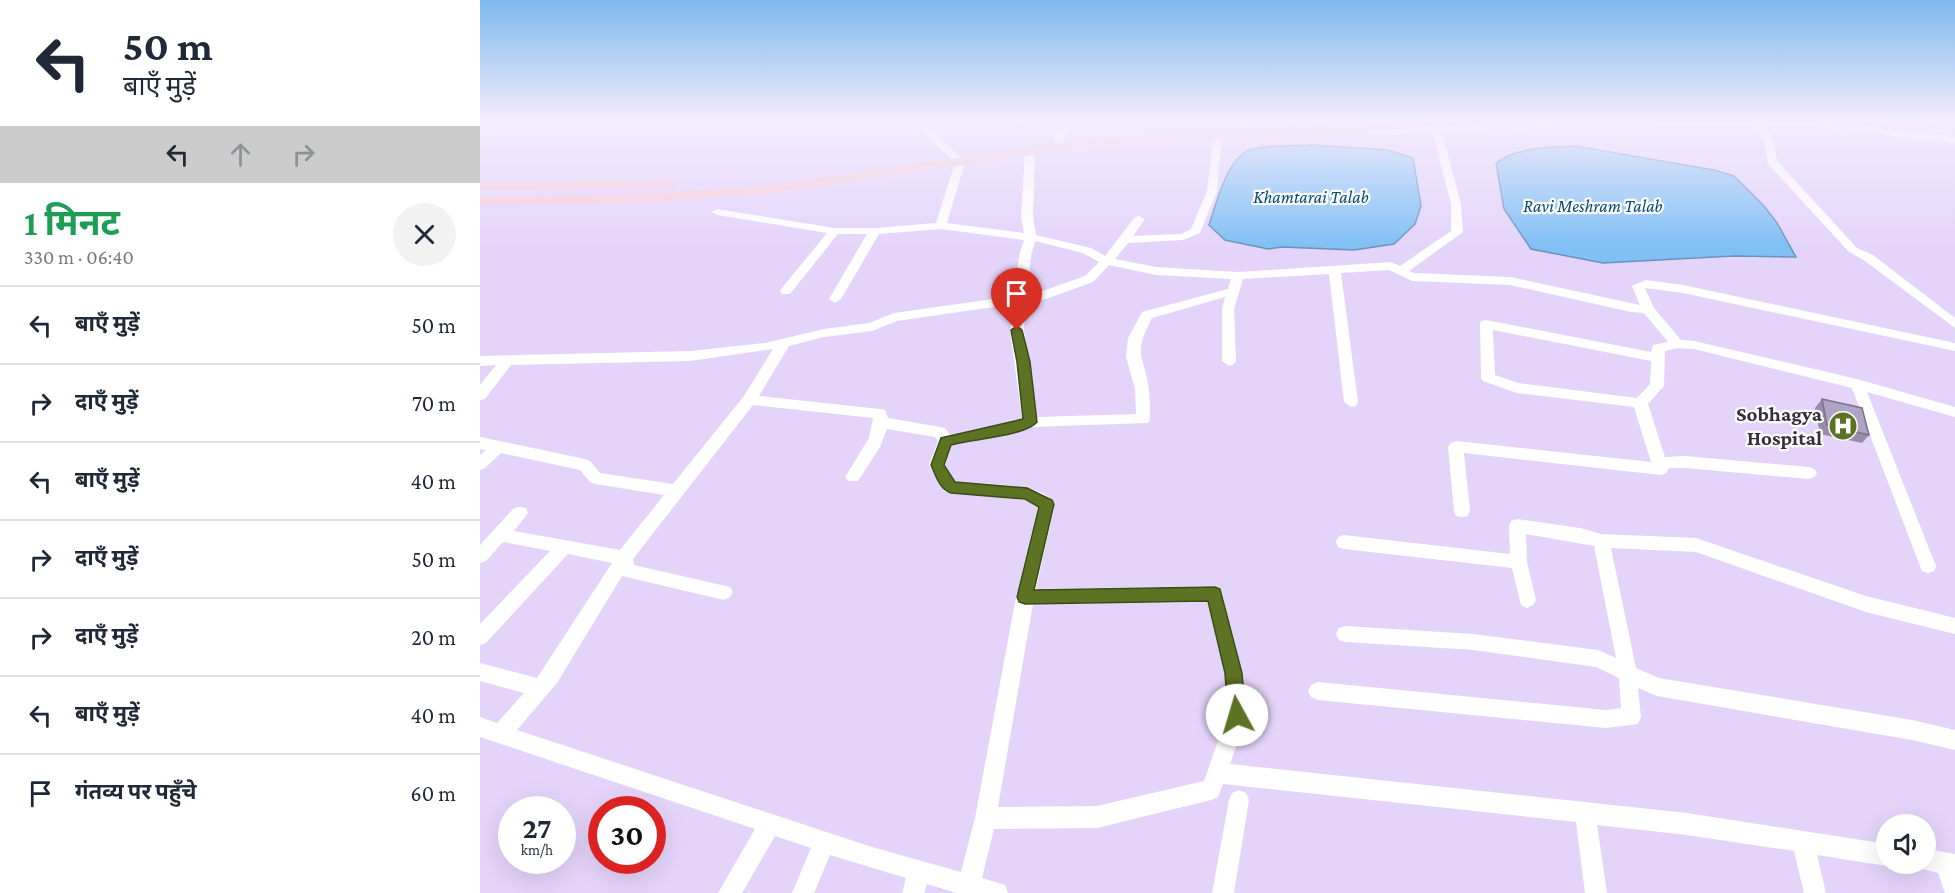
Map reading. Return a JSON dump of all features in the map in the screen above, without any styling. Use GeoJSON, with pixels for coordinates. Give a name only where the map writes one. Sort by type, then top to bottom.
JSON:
{"type":"FeatureCollection","features":[{"type":"Feature","properties":{"kind":"main road"},"geometry":{"type":"LineString","coordinates":[[480,186],[740,182],[872,164]]}},
{"type":"Feature","properties":{"kind":"main road"},"geometry":{"type":"LineString","coordinates":[[480,201],[647,198],[762,190],[948,164]]}},
{"type":"Feature","properties":{"kind":"street"},"geometry":{"type":"LineString","coordinates":[[941,226],[960,164]]}},
{"type":"Feature","properties":{"kind":"street"},"geometry":{"type":"LineString","coordinates":[[1029,164],[1027,217],[1031,237],[1025,256],[1017,330],[1030,422]]}},
{"type":"Feature","properties":{"kind":"street"},"geometry":{"type":"LineString","coordinates":[[1125,240],[1182,237],[1196,231],[1212,191],[1215,164]]}},
{"type":"Feature","properties":{"kind":"street"},"geometry":{"type":"LineString","coordinates":[[1401,271],[1457,232],[1456,204],[1446,164]]}},
{"type":"Feature","properties":{"kind":"street"},"geometry":{"type":"LineString","coordinates":[[1774,164],[1853,250],[1869,258],[1955,324]]}},
{"type":"Feature","properties":{"kind":"street"},"geometry":{"type":"LineString","coordinates":[[717,212],[834,231],[875,231],[941,226],[1031,237],[1088,250],[1105,261],[1156,271],[1238,276],[1391,266],[1412,277],[1510,280],[1631,308],[1648,309]]}},
{"type":"Feature","properties":{"kind":"street"},"geometry":{"type":"LineString","coordinates":[[480,361],[690,356],[784,343],[824,333],[872,327],[894,318],[1042,297],[1089,279],[1125,240],[1139,219]]}},
{"type":"Feature","properties":{"kind":"street"},"geometry":{"type":"LineString","coordinates":[[786,291],[834,231]]}},
{"type":"Feature","properties":{"kind":"street"},"geometry":{"type":"LineString","coordinates":[[835,299],[875,231]]}},
{"type":"Feature","properties":{"kind":"street"},"geometry":{"type":"LineString","coordinates":[[1335,270],[1351,402]]}},
{"type":"Feature","properties":{"kind":"street"},"geometry":{"type":"LineString","coordinates":[[1229,362],[1228,309],[1238,276]]}},
{"type":"Feature","properties":{"kind":"street"},"geometry":{"type":"LineString","coordinates":[[1677,344],[1648,309],[1638,286],[1646,284],[1683,289],[1955,347]]}},
{"type":"Feature","properties":{"kind":"street"},"geometry":{"type":"LineString","coordinates":[[946,441],[1015,428],[1030,422],[1143,418],[1142,389],[1133,357],[1135,338],[1147,315],[1234,291]]}},
{"type":"Feature","properties":{"kind":"street"},"geometry":{"type":"LineString","coordinates":[[1658,358],[1486,324],[1488,378],[1517,388],[1640,403],[1647,398],[1650,390],[1657,386],[1658,358],[1658,348],[1677,344],[1694,345],[1857,384],[1955,412]]}},
{"type":"Feature","properties":{"kind":"street"},"geometry":{"type":"LineString","coordinates":[[490,730],[540,688],[568,652],[624,558],[749,400],[784,343]]}},
{"type":"Feature","properties":{"kind":"street"},"geometry":{"type":"LineString","coordinates":[[480,395],[507,360]]}},
{"type":"Feature","properties":{"kind":"street"},"geometry":{"type":"LineString","coordinates":[[1857,384],[1928,566]]}},
{"type":"Feature","properties":{"kind":"street"},"geometry":{"type":"LineString","coordinates":[[749,400],[814,409],[880,414],[883,423],[853,477]]}},
{"type":"Feature","properties":{"kind":"street"},"geometry":{"type":"LineString","coordinates":[[1462,512],[1456,447],[1661,469],[1640,403]]}},
{"type":"Feature","properties":{"kind":"street"},"geometry":{"type":"LineString","coordinates":[[883,423],[940,432],[946,441]]}},
{"type":"Feature","properties":{"kind":"street"},"geometry":{"type":"LineString","coordinates":[[946,441],[938,465],[951,488],[1027,494],[1047,504],[1025,597],[986,818],[969,885]]}},
{"type":"Feature","properties":{"kind":"street"},"geometry":{"type":"LineString","coordinates":[[480,443],[585,465],[595,478],[676,491]]}},
{"type":"Feature","properties":{"kind":"street"},"geometry":{"type":"LineString","coordinates":[[480,464],[498,447]]}},
{"type":"Feature","properties":{"kind":"street"},"geometry":{"type":"LineString","coordinates":[[1660,463],[1685,462],[1809,473]]}},
{"type":"Feature","properties":{"kind":"street"},"geometry":{"type":"LineString","coordinates":[[480,556],[520,513]]}},
{"type":"Feature","properties":{"kind":"street"},"geometry":{"type":"LineString","coordinates":[[1527,600],[1519,562],[1517,526],[1580,535],[1600,541],[1696,545],[1866,604],[1955,626]]}},
{"type":"Feature","properties":{"kind":"street"},"geometry":{"type":"LineString","coordinates":[[500,535],[624,558]]}},
{"type":"Feature","properties":{"kind":"street"},"geometry":{"type":"LineString","coordinates":[[1318,691],[1606,719],[1631,717],[1628,674],[1600,541]]}},
{"type":"Feature","properties":{"kind":"street"},"geometry":{"type":"LineString","coordinates":[[1344,542],[1519,562]]}},
{"type":"Feature","properties":{"kind":"street"},"geometry":{"type":"LineString","coordinates":[[480,637],[565,546]]}},
{"type":"Feature","properties":{"kind":"street"},"geometry":{"type":"LineString","coordinates":[[624,558],[627,572],[724,592]]}},
{"type":"Feature","properties":{"kind":"street"},"geometry":{"type":"LineString","coordinates":[[986,818],[1097,817],[1211,790],[1237,715],[1234,673],[1215,594],[1025,597]]}},
{"type":"Feature","properties":{"kind":"street"},"geometry":{"type":"LineString","coordinates":[[1345,634],[1473,642],[1598,659],[1657,687],[1912,730],[1955,740]]}},
{"type":"Feature","properties":{"kind":"street"},"geometry":{"type":"LineString","coordinates":[[480,672],[540,688]]}},
{"type":"Feature","properties":{"kind":"street"},"geometry":{"type":"LineString","coordinates":[[490,730],[824,842],[916,882],[969,885],[997,893]]}},
{"type":"Feature","properties":{"kind":"street"},"geometry":{"type":"LineString","coordinates":[[1216,774],[1688,824],[1876,853]]}},
{"type":"Feature","properties":{"kind":"street"},"geometry":{"type":"LineString","coordinates":[[1223,893],[1239,800]]}},
{"type":"Feature","properties":{"kind":"street"},"geometry":{"type":"LineString","coordinates":[[1585,813],[1596,893]]}},
{"type":"Feature","properties":{"kind":"street"},"geometry":{"type":"LineString","coordinates":[[729,893],[770,824]]}},
{"type":"Feature","properties":{"kind":"street"},"geometry":{"type":"LineString","coordinates":[[803,893],[824,842]]}},
{"type":"Feature","properties":{"kind":"street"},"geometry":{"type":"LineString","coordinates":[[1803,843],[1815,893]]}},
{"type":"Feature","properties":{"kind":"street"},"geometry":{"type":"LineString","coordinates":[[1942,863],[1955,890]]}},
{"type":"Feature","properties":{"kind":"water","name":"Khamtarai Talab"},"geometry":{"type":"Polygon","coordinates":[[[1234,164],[1414,164],[1421,206],[1415,224],[1394,244],[1354,250],[1282,247],[1268,249],[1225,240],[1209,225],[1234,164]]]}},
{"type":"Feature","properties":{"kind":"water","name":"Ravi Meshram Talab"},"geometry":{"type":"Polygon","coordinates":[[[1496,164],[1677,164],[1734,176],[1764,206],[1777,223],[1796,257],[1733,256],[1603,263],[1531,249],[1504,209],[1496,164]]]}},
{"type":"Feature","properties":{"kind":"building"},"geometry":{"type":"Polygon","coordinates":[[[1822,399],[1862,408],[1869,435],[1827,425],[1822,399]]]}},
{"type":"Feature","properties":{"kind":"place","name":"Sobhagya Hospital"},"geometry":{"type":"Point","coordinates":[1843,426]}},
{"type":"Feature","properties":{"kind":"route"},"geometry":{"type":"LineString","coordinates":[[1017,330],[1030,422],[1015,428],[946,441],[938,465],[943,476],[951,488],[1027,494],[1047,504],[1025,597],[1215,594],[1234,673],[1237,715]]}}]}
